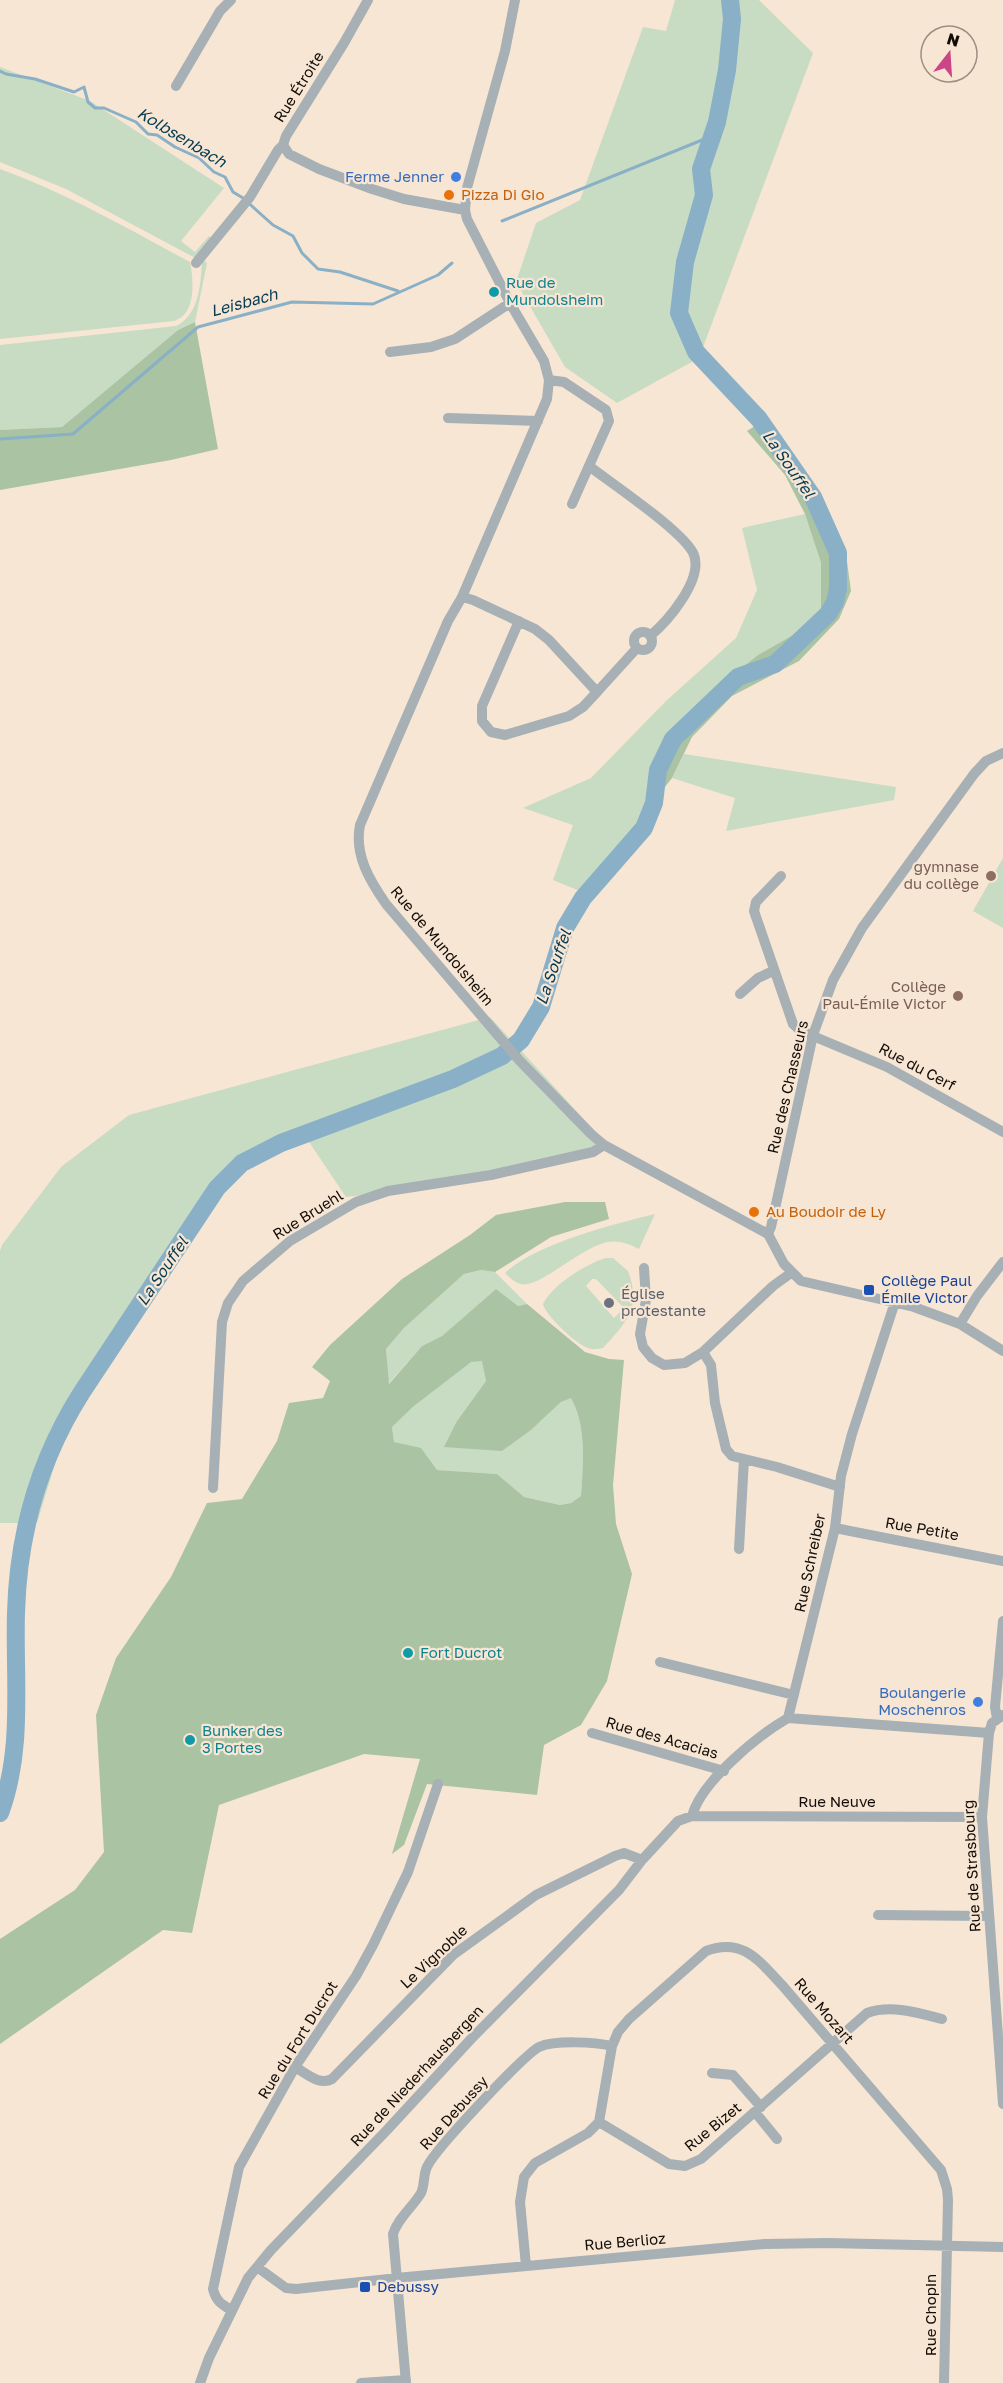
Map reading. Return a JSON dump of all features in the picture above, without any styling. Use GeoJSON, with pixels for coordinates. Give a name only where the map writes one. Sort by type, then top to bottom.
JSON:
{"type":"FeatureCollection","features":[{"type":"Feature","properties":{"kind":"street"},"geometry":{"type":"LineString","coordinates":[[176,86],[220,10],[231,0]]}},
{"type":"Feature","properties":{"kind":"street","name":"Rue Étroite"},"geometry":{"type":"LineString","coordinates":[[368,0],[286,136],[283,145],[289,154],[319,170],[372,189],[404,200],[465,210]]}},
{"type":"Feature","properties":{"kind":"street"},"geometry":{"type":"LineString","coordinates":[[515,0],[505,51],[467,188],[465,210],[470,225],[510,303],[544,361],[549,380],[564,382],[606,410],[609,421],[572,504]]}},
{"type":"Feature","properties":{"kind":"street"},"geometry":{"type":"LineString","coordinates":[[196,263],[247,200],[283,145]]}},
{"type":"Feature","properties":{"kind":"street"},"geometry":{"type":"LineString","coordinates":[[390,352],[431,347],[455,339],[510,303]]}},
{"type":"Feature","properties":{"kind":"street","name":"Rue de Mundolsheim"},"geometry":{"type":"LineString","coordinates":[[549,380],[547,399],[538,421],[360,825],[359,844],[363,864],[373,886],[386,904],[503,1043],[604,1145],[768,1234]]}},
{"type":"Feature","properties":{"kind":"street"},"geometry":{"type":"LineString","coordinates":[[448,418],[538,421]]}},
{"type":"Feature","properties":{"kind":"street"},"geometry":{"type":"LineString","coordinates":[[519,621],[482,706],[482,721],[491,732],[506,735],[569,716],[583,707],[637,648],[634,640],[637,634],[644,633],[650,636],[689,590],[696,573],[694,555],[684,538],[589,466]]}},
{"type":"Feature","properties":{"kind":"street"},"geometry":{"type":"LineString","coordinates":[[462,597],[535,629],[549,640],[597,692]]}},
{"type":"Feature","properties":{"kind":"street","name":"Rue des Chasseurs"},"geometry":{"type":"LineString","coordinates":[[768,1234],[813,1035],[833,980],[862,928],[974,774],[987,761],[1002,753]]}},
{"type":"Feature","properties":{"kind":"street","name":"Rue du Cerf"},"geometry":{"type":"LineString","coordinates":[[781,876],[756,902],[754,911],[793,1024],[801,1031],[887,1067],[1003,1132]]}},
{"type":"Feature","properties":{"kind":"street"},"geometry":{"type":"LineString","coordinates":[[740,994],[758,978],[773,971]]}},
{"type":"Feature","properties":{"kind":"street","name":"Rue Bruehl"},"geometry":{"type":"LineString","coordinates":[[213,1488],[222,1322],[228,1303],[243,1281],[290,1241],[356,1202],[388,1191],[491,1175],[585,1154],[604,1145]]}},
{"type":"Feature","properties":{"kind":"street"},"geometry":{"type":"LineString","coordinates":[[768,1234],[791,1273],[801,1281],[895,1302],[960,1324],[1003,1351]]}},
{"type":"Feature","properties":{"kind":"street"},"geometry":{"type":"LineString","coordinates":[[960,1324],[977,1296],[1003,1262]]}},
{"type":"Feature","properties":{"kind":"street"},"geometry":{"type":"LineString","coordinates":[[644,1268],[645,1300],[640,1334],[643,1347],[652,1358],[664,1365],[685,1364],[703,1352],[773,1286],[791,1273]]}},
{"type":"Feature","properties":{"kind":"street","name":"Rue Schreiber"},"geometry":{"type":"LineString","coordinates":[[788,1718],[835,1528],[840,1487],[852,1434],[895,1302]]}},
{"type":"Feature","properties":{"kind":"street"},"geometry":{"type":"LineString","coordinates":[[703,1352],[711,1365],[715,1403],[726,1449],[732,1456],[840,1487]]}},
{"type":"Feature","properties":{"kind":"street"},"geometry":{"type":"LineString","coordinates":[[739,1549],[744,1459]]}},
{"type":"Feature","properties":{"kind":"street","name":"Rue Petite"},"geometry":{"type":"LineString","coordinates":[[835,1528],[1003,1561]]}},
{"type":"Feature","properties":{"kind":"street"},"geometry":{"type":"LineString","coordinates":[[1000,1716],[995,1700],[1003,1621]]}},
{"type":"Feature","properties":{"kind":"street"},"geometry":{"type":"LineString","coordinates":[[660,1662],[794,1695]]}},
{"type":"Feature","properties":{"kind":"street","name":"Rue de Strasbourg"},"geometry":{"type":"LineString","coordinates":[[1000,1716],[992,1723],[989,1733],[982,1817],[989,1916],[998,1978],[1003,2104]]}},
{"type":"Feature","properties":{"kind":"street"},"geometry":{"type":"LineString","coordinates":[[692,1816],[695,1804],[724,1771],[762,1733],[788,1718],[989,1733]]}},
{"type":"Feature","properties":{"kind":"street","name":"Rue des Acacias"},"geometry":{"type":"LineString","coordinates":[[592,1733],[724,1771]]}},
{"type":"Feature","properties":{"kind":"street","name":"Rue du Fort Ducrot"},"geometry":{"type":"LineString","coordinates":[[231,2310],[220,2304],[215,2298],[213,2289],[238,2167],[295,2067],[356,1976],[386,1920],[408,1872],[438,1784]]}},
{"type":"Feature","properties":{"kind":"street"},"geometry":{"type":"LineString","coordinates":[[701,1797],[710,1816]]}},
{"type":"Feature","properties":{"kind":"street","name":"Rue Neuve"},"geometry":{"type":"LineString","coordinates":[[692,1816],[982,1817]]}},
{"type":"Feature","properties":{"kind":"street","name":"Rue de Niederhausbergen"},"geometry":{"type":"LineString","coordinates":[[200,2383],[231,2310],[257,2266],[291,2227],[387,2130],[471,2039],[618,1890],[678,1821],[692,1816]]}},
{"type":"Feature","properties":{"kind":"street","name":"Le Vignoble"},"geometry":{"type":"LineString","coordinates":[[295,2067],[317,2080],[327,2082],[453,1955],[501,1919],[552,1886],[615,1856],[624,1853],[642,1860]]}},
{"type":"Feature","properties":{"kind":"street"},"geometry":{"type":"LineString","coordinates":[[878,1915],[989,1916]]}},
{"type":"Feature","properties":{"kind":"street","name":"Rue Mozart"},"geometry":{"type":"LineString","coordinates":[[612,2046],[618,2032],[629,2019],[701,1955],[722,1946],[742,1949],[757,1959],[941,2170],[947,2189],[946,2247]]}},
{"type":"Feature","properties":{"kind":"street","name":"Rue Bizet"},"geometry":{"type":"LineString","coordinates":[[599,2122],[661,2160],[676,2166],[685,2166],[701,2159],[860,2018],[873,2011],[909,2011],[942,2019]]}},
{"type":"Feature","properties":{"kind":"street","name":"Rue Debussy"},"geometry":{"type":"LineString","coordinates":[[406,2382],[393,2234],[396,2224],[422,2191],[426,2168],[481,2103],[539,2048],[553,2044],[599,2043],[612,2046]]}},
{"type":"Feature","properties":{"kind":"street"},"geometry":{"type":"LineString","coordinates":[[526,2266],[520,2202],[524,2177],[535,2163],[588,2133],[599,2122],[612,2046]]}},
{"type":"Feature","properties":{"kind":"street"},"geometry":{"type":"LineString","coordinates":[[712,2073],[733,2075],[777,2139]]}},
{"type":"Feature","properties":{"kind":"street","name":"Rue Berlioz"},"geometry":{"type":"LineString","coordinates":[[257,2266],[290,2289],[765,2244],[828,2242],[1003,2247]]}},
{"type":"Feature","properties":{"kind":"street","name":"Rue Chopin"},"geometry":{"type":"LineString","coordinates":[[944,2383],[946,2247]]}},
{"type":"Feature","properties":{"kind":"street"},"geometry":{"type":"LineString","coordinates":[[361,2383],[406,2382]]}},
{"type":"Feature","properties":{"kind":"green space"},"geometry":{"type":"Polygon","coordinates":[[[675,0],[759,0],[813,53],[699,358],[617,403],[565,367],[516,282],[536,223],[580,200],[643,27],[666,31],[675,0]]]}},
{"type":"Feature","properties":{"kind":"green space"},"geometry":{"type":"Polygon","coordinates":[[[0,67],[90,101],[224,188],[181,241],[195,252],[209,236],[214,240],[199,260],[66,189],[0,162],[0,67]]]}},
{"type":"Feature","properties":{"kind":"green space"},"geometry":{"type":"Polygon","coordinates":[[[0,169],[73,200],[190,262],[192,296],[186,312],[174,321],[0,339],[0,169]]]}},
{"type":"Feature","properties":{"kind":"green space"},"geometry":{"type":"Polygon","coordinates":[[[202,258],[207,263],[195,322],[178,330],[62,427],[0,430],[0,345],[176,326],[184,321],[195,306],[200,287],[202,258]]]}},
{"type":"Feature","properties":{"kind":"green space"},"geometry":{"type":"Polygon","coordinates":[[[195,322],[218,449],[171,460],[0,490],[0,430],[62,427],[178,330],[195,322]]]}},
{"type":"Feature","properties":{"kind":"green space"},"geometry":{"type":"Polygon","coordinates":[[[758,424],[798,461],[845,547],[851,591],[839,619],[799,661],[732,696],[692,737],[672,778],[653,802],[649,775],[666,736],[711,692],[758,655],[800,631],[821,610],[821,563],[805,514],[785,475],[747,431],[758,424]]]}},
{"type":"Feature","properties":{"kind":"green space"},"geometry":{"type":"Polygon","coordinates":[[[805,514],[821,563],[821,610],[800,631],[758,655],[711,692],[666,736],[649,775],[653,802],[619,852],[582,892],[553,880],[573,825],[523,808],[591,778],[666,701],[736,638],[757,590],[742,528],[805,514]]]}},
{"type":"Feature","properties":{"kind":"green space"},"geometry":{"type":"Polygon","coordinates":[[[684,754],[896,787],[894,800],[726,831],[735,798],[672,778],[684,754]]]}},
{"type":"Feature","properties":{"kind":"green space"},"geometry":{"type":"Polygon","coordinates":[[[1003,858],[1003,928],[973,911],[1003,858]]]}},
{"type":"Feature","properties":{"kind":"green space"},"geometry":{"type":"Polygon","coordinates":[[[490,1017],[605,1142],[555,1165],[439,1186],[346,1197],[307,1139],[221,1181],[62,1441],[37,1523],[0,1523],[0,1251],[2,1245],[61,1167],[129,1115],[490,1017]]]}},
{"type":"Feature","properties":{"kind":"green space"},"geometry":{"type":"Polygon","coordinates":[[[565,1202],[605,1202],[609,1219],[551,1237],[495,1272],[481,1270],[464,1274],[404,1328],[386,1349],[389,1384],[422,1346],[442,1336],[496,1289],[518,1306],[527,1304],[585,1352],[609,1359],[624,1360],[613,1485],[616,1524],[632,1574],[607,1681],[581,1725],[544,1745],[537,1795],[427,1784],[404,1845],[392,1854],[420,1759],[364,1754],[219,1805],[192,1933],[163,1930],[0,2044],[0,1939],[75,1890],[104,1852],[96,1715],[116,1658],[171,1577],[207,1503],[242,1499],[277,1441],[289,1403],[323,1398],[330,1381],[312,1367],[330,1345],[402,1279],[470,1235],[496,1215],[565,1202]],[[482,1361],[471,1362],[414,1406],[392,1427],[394,1442],[421,1448],[437,1470],[497,1474],[524,1497],[560,1505],[571,1503],[581,1496],[582,1433],[571,1398],[561,1402],[531,1430],[502,1451],[444,1447],[457,1421],[486,1381],[482,1361]]]}},
{"type":"Feature","properties":{"kind":"green space"},"geometry":{"type":"Polygon","coordinates":[[[655,1214],[639,1249],[616,1242],[598,1245],[529,1284],[516,1282],[505,1273],[535,1253],[555,1244],[597,1229],[655,1214]]]}},
{"type":"Feature","properties":{"kind":"green space"},"geometry":{"type":"Polygon","coordinates":[[[613,1258],[628,1271],[633,1295],[632,1305],[625,1322],[603,1348],[594,1349],[588,1348],[569,1335],[555,1322],[543,1304],[562,1282],[598,1261],[613,1258]],[[592,1279],[586,1286],[614,1318],[624,1308],[596,1279],[592,1279]]]}},
{"type":"Feature","properties":{"kind":"green space"},"geometry":{"type":"Polygon","coordinates":[[[481,1270],[495,1272],[527,1304],[518,1306],[496,1289],[442,1336],[422,1346],[388,1384],[386,1349],[404,1328],[464,1274],[481,1270]]]}},
{"type":"Feature","properties":{"kind":"green space"},"geometry":{"type":"Polygon","coordinates":[[[471,1361],[483,1361],[486,1381],[457,1421],[502,1451],[531,1430],[561,1402],[571,1397],[580,1420],[582,1433],[581,1496],[571,1503],[560,1505],[524,1497],[497,1474],[437,1470],[421,1449],[394,1442],[392,1427],[414,1406],[471,1361]]]}},
{"type":"Feature","properties":{"kind":"waterway","name":"La Souffel"},"geometry":{"type":"LineString","coordinates":[[0,1813],[7,1789],[15,1739],[16,1613],[21,1554],[43,1470],[54,1443],[82,1392],[217,1188],[242,1163],[281,1143],[453,1079],[502,1056],[521,1040],[541,1007],[565,928],[583,898],[644,828],[654,803],[658,770],[673,739],[738,677],[775,664],[828,614],[835,602],[838,589],[838,553],[813,497],[759,419],[696,352],[679,313],[685,262],[704,195],[701,169],[717,122],[727,70],[732,19],[730,0]]}},
{"type":"Feature","properties":{"kind":"waterway","name":"Kolbsenbach"},"geometry":{"type":"LineString","coordinates":[[0,71],[35,79],[74,92],[84,87],[88,102],[95,108],[104,108],[136,122],[148,134],[157,135],[175,147],[199,158],[214,172],[225,177],[233,192],[273,225],[293,236],[302,253],[318,269],[340,272],[398,291]]}},
{"type":"Feature","properties":{"kind":"waterway","name":"Leisbach"},"geometry":{"type":"LineString","coordinates":[[502,221],[712,136]]}},
{"type":"Feature","properties":{"kind":"waterway","name":"Leisbach"},"geometry":{"type":"LineString","coordinates":[[0,439],[73,434],[198,327],[292,302],[373,304],[438,275],[452,263]]}},
{"type":"Feature","properties":{"kind":"place","name":"Ferme Jenner"},"geometry":{"type":"Point","coordinates":[456,177]}},
{"type":"Feature","properties":{"kind":"place","name":"Pizza Di Gio"},"geometry":{"type":"Point","coordinates":[449,195]}},
{"type":"Feature","properties":{"kind":"place","name":"Rue de Mundolsheim"},"geometry":{"type":"Point","coordinates":[494,292]}},
{"type":"Feature","properties":{"kind":"place","name":"gymnase du collège"},"geometry":{"type":"Point","coordinates":[991,876]}},
{"type":"Feature","properties":{"kind":"place","name":"Collège Paul-Émile Victor"},"geometry":{"type":"Point","coordinates":[958,996]}},
{"type":"Feature","properties":{"kind":"place","name":"Au Boudoir de Ly"},"geometry":{"type":"Point","coordinates":[754,1212]}},
{"type":"Feature","properties":{"kind":"place","name":"Collège Paul Émile Victor"},"geometry":{"type":"Point","coordinates":[869,1290]}},
{"type":"Feature","properties":{"kind":"place","name":"Église protestante"},"geometry":{"type":"Point","coordinates":[609,1303]}},
{"type":"Feature","properties":{"kind":"place","name":"Fort Ducrot"},"geometry":{"type":"Point","coordinates":[408,1653]}},
{"type":"Feature","properties":{"kind":"place","name":"Boulangerie Moschenros"},"geometry":{"type":"Point","coordinates":[978,1702]}},
{"type":"Feature","properties":{"kind":"place","name":"Bunker des 3 Portes"},"geometry":{"type":"Point","coordinates":[190,1740]}},
{"type":"Feature","properties":{"kind":"place","name":"Debussy"},"geometry":{"type":"Point","coordinates":[365,2287]}}]}
